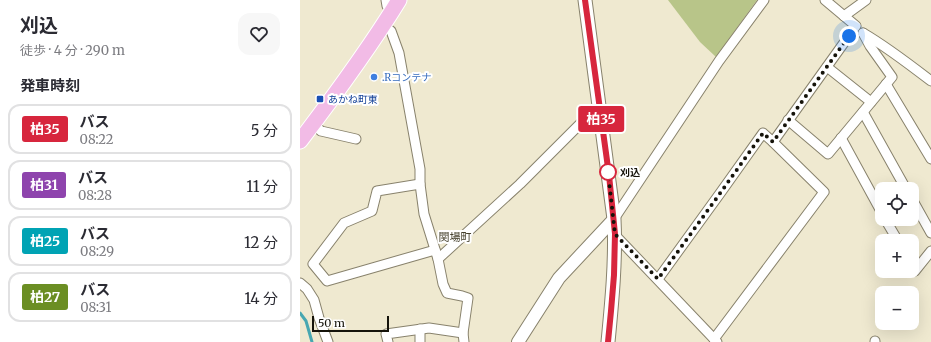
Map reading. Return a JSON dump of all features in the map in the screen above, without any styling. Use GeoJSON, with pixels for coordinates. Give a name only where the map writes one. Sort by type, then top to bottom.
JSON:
{"type":"FeatureCollection","features":[{"type":"Feature","properties":{"kind":"main road"},"geometry":{"type":"LineString","coordinates":[[585,0],[594,58],[614,219],[614,275],[608,342]]}},
{"type":"Feature","properties":{"kind":"main road"},"geometry":{"type":"LineString","coordinates":[[300,140],[350,74],[383,25],[393,3]]}},
{"type":"Feature","properties":{"kind":"street"},"geometry":{"type":"LineString","coordinates":[[518,342],[559,278],[614,219],[719,62],[764,0]]}},
{"type":"Feature","properties":{"kind":"street"},"geometry":{"type":"LineString","coordinates":[[825,0],[860,30],[908,63],[931,81]]}},
{"type":"Feature","properties":{"kind":"street"},"geometry":{"type":"LineString","coordinates":[[844,16],[866,0]]}},
{"type":"Feature","properties":{"kind":"street"},"geometry":{"type":"LineString","coordinates":[[383,25],[391,31],[399,53],[420,170],[420,184],[424,214],[438,259],[443,284],[447,293],[468,298],[464,337],[428,328],[386,334],[388,342]]}},
{"type":"Feature","properties":{"kind":"street"},"geometry":{"type":"LineString","coordinates":[[773,142],[827,67],[860,30]]}},
{"type":"Feature","properties":{"kind":"street"},"geometry":{"type":"LineString","coordinates":[[788,120],[828,154],[892,77],[860,30]]}},
{"type":"Feature","properties":{"kind":"street"},"geometry":{"type":"LineString","coordinates":[[827,67],[871,102]]}},
{"type":"Feature","properties":{"kind":"street"},"geometry":{"type":"LineString","coordinates":[[886,84],[931,159]]}},
{"type":"Feature","properties":{"kind":"street"},"geometry":{"type":"LineString","coordinates":[[438,259],[520,184],[599,105]]}},
{"type":"Feature","properties":{"kind":"street"},"geometry":{"type":"LineString","coordinates":[[863,112],[902,182]]}},
{"type":"Feature","properties":{"kind":"street"},"geometry":{"type":"LineString","coordinates":[[313,124],[321,131],[356,138]]}},
{"type":"Feature","properties":{"kind":"street"},"geometry":{"type":"LineString","coordinates":[[615,234],[716,340],[824,192],[763,133],[658,279]]}},
{"type":"Feature","properties":{"kind":"street"},"geometry":{"type":"LineString","coordinates":[[841,138],[875,200]]}},
{"type":"Feature","properties":{"kind":"street"},"geometry":{"type":"LineString","coordinates":[[420,184],[377,191],[372,211],[344,223],[313,264],[327,281],[435,250]]}},
{"type":"Feature","properties":{"kind":"street"},"geometry":{"type":"LineString","coordinates":[[919,212],[931,233]]}},
{"type":"Feature","properties":{"kind":"street"},"geometry":{"type":"LineString","coordinates":[[919,266],[931,251]]}},
{"type":"Feature","properties":{"kind":"street"},"geometry":{"type":"LineString","coordinates":[[300,283],[307,289],[314,300],[328,342]]}},
{"type":"Feature","properties":{"kind":"street"},"geometry":{"type":"LineString","coordinates":[[420,329],[420,342]]}},
{"type":"Feature","properties":{"kind":"green space"},"geometry":{"type":"Polygon","coordinates":[[[668,0],[757,0],[716,57],[700,42],[668,0]]]}},
{"type":"Feature","properties":{"kind":"waterway"},"geometry":{"type":"LineString","coordinates":[[300,313],[306,321],[312,342]]}},
{"type":"Feature","properties":{"kind":"bus line","name":"柏35"},"geometry":{"type":"LineString","coordinates":[[585,0],[594,58],[614,219],[614,275],[608,342]]}},
{"type":"Feature","properties":{"kind":"place","name":".Rコンテナ"},"geometry":{"type":"Point","coordinates":[374,77]}},
{"type":"Feature","properties":{"kind":"place","name":"あかね町東"},"geometry":{"type":"Point","coordinates":[320,99]}},
{"type":"Feature","properties":{"kind":"place","name":"刈込"},"geometry":{"type":"Point","coordinates":[608,172]}},
{"type":"Feature","properties":{"kind":"district","name":"関場町"},"geometry":{"type":"Point","coordinates":[455,237]}},
{"type":"Feature","properties":{"kind":"route"},"geometry":{"type":"LineString","coordinates":[[608,172],[615,234],[658,279],[763,133],[773,142],[849,36]]}}]}
